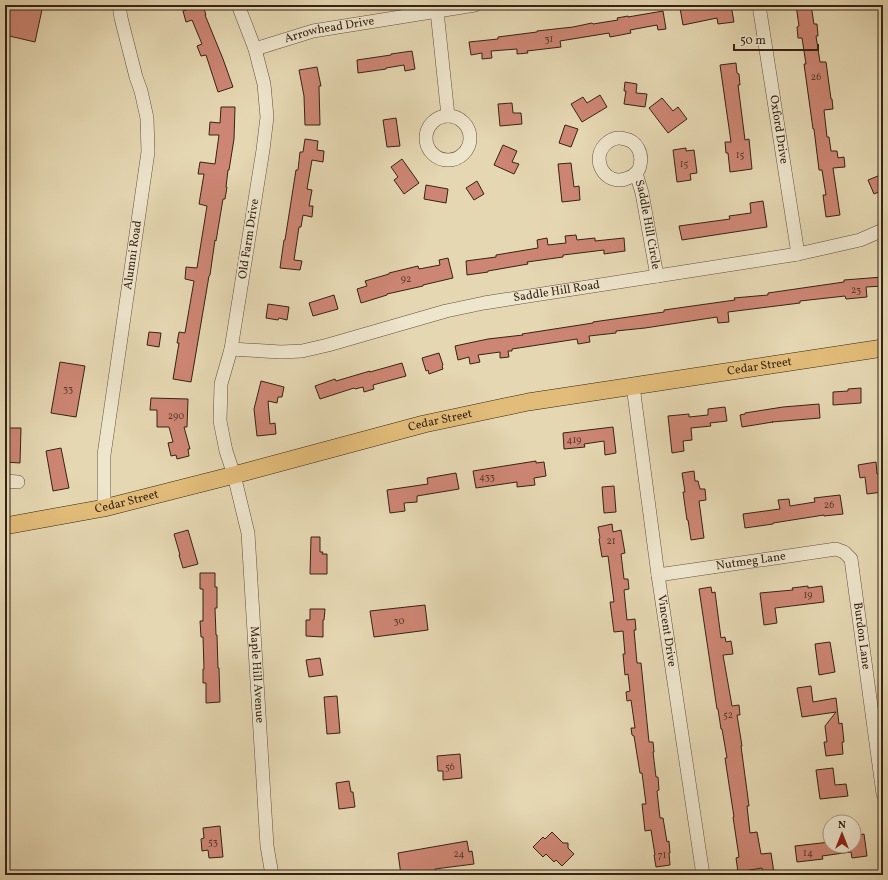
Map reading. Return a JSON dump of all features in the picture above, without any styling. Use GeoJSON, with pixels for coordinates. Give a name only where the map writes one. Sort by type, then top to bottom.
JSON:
{"type":"FeatureCollection","features":[{"type":"Feature","properties":{"kind":"main road","name":"Cedar Street"},"geometry":{"type":"LineString","coordinates":[[5,526],[104,508],[424,424],[528,402],[883,348]]}},
{"type":"Feature","properties":{"kind":"street","name":"Alumni Road"},"geometry":{"type":"LineString","coordinates":[[104,508],[104,455],[148,152],[147,118],[119,5]]}},
{"type":"Feature","properties":{"kind":"street","name":"Old Farm Drive"},"geometry":{"type":"LineString","coordinates":[[234,475],[226,451],[220,421],[221,384],[231,349],[267,118],[264,84],[255,49],[238,5]]}},
{"type":"Feature","properties":{"kind":"street","name":"Arrowhead Drive"},"geometry":{"type":"LineString","coordinates":[[255,49],[313,31],[475,5]]}},
{"type":"Feature","properties":{"kind":"street","name":"Oxford Drive"},"geometry":{"type":"LineString","coordinates":[[759,5],[798,254]]}},
{"type":"Feature","properties":{"kind":"street"},"geometry":{"type":"LineString","coordinates":[[436,11],[448,116]]}},
{"type":"Feature","properties":{"kind":"street","name":"Saddle Hill Circle"},"geometry":{"type":"LineString","coordinates":[[636,173],[642,193],[657,276]]}},
{"type":"Feature","properties":{"kind":"street","name":"Saddle Hill Road"},"geometry":{"type":"LineString","coordinates":[[231,349],[281,352],[302,351],[446,311],[484,303],[798,254],[860,240],[883,230]]}},
{"type":"Feature","properties":{"kind":"street","name":"Vincent Drive"},"geometry":{"type":"LineString","coordinates":[[633,386],[658,575],[704,875]]}},
{"type":"Feature","properties":{"kind":"street","name":"Maple Hill Avenue"},"geometry":{"type":"LineString","coordinates":[[234,475],[248,533],[268,846],[272,875]]}},
{"type":"Feature","properties":{"kind":"street","name":"Nutmeg Lane"},"geometry":{"type":"LineString","coordinates":[[658,575],[836,549],[844,552]]}},
{"type":"Feature","properties":{"kind":"street","name":"Burdon Lane"},"geometry":{"type":"LineString","coordinates":[[844,552],[851,559],[883,794]]}},
{"type":"Feature","properties":{"kind":"building"},"geometry":{"type":"Polygon","coordinates":[[[5,5],[43,5],[35,42],[5,35],[5,5]]]}},
{"type":"Feature","properties":{"kind":"building"},"geometry":{"type":"Polygon","coordinates":[[[188,5],[203,5],[205,15],[233,87],[218,92],[206,55],[201,56],[197,46],[202,44],[192,20],[186,22],[183,11],[189,9],[188,5]]]}},
{"type":"Feature","properties":{"kind":"building"},"geometry":{"type":"Polygon","coordinates":[[[697,5],[731,5],[734,22],[718,24],[717,18],[683,25],[680,8],[697,5]]]}},
{"type":"Feature","properties":{"kind":"building"},"geometry":{"type":"Polygon","coordinates":[[[796,5],[811,5],[814,24],[817,24],[818,36],[816,36],[820,62],[826,62],[833,109],[824,110],[827,137],[829,137],[831,151],[837,151],[838,158],[844,157],[845,167],[833,168],[840,215],[826,217],[823,195],[826,195],[822,170],[819,170],[804,64],[806,64],[802,38],[798,38],[797,27],[799,26],[796,5]]]}},
{"type":"Feature","properties":{"kind":"building"},"geometry":{"type":"Polygon","coordinates":[[[663,11],[666,29],[658,30],[657,25],[630,30],[631,33],[610,37],[609,33],[560,41],[561,47],[527,51],[528,53],[517,54],[517,49],[491,51],[492,58],[482,59],[482,53],[471,55],[469,42],[593,24],[618,20],[617,18],[663,11]]]}},
{"type":"Feature","properties":{"kind":"building"},"geometry":{"type":"Polygon","coordinates":[[[412,51],[415,69],[405,71],[404,65],[358,73],[357,60],[412,51]]]}},
{"type":"Feature","properties":{"kind":"building"},"geometry":{"type":"Polygon","coordinates":[[[736,63],[737,73],[739,74],[740,85],[738,85],[745,140],[749,139],[752,169],[730,172],[725,142],[731,142],[720,65],[736,63]]]}},
{"type":"Feature","properties":{"kind":"building"},"geometry":{"type":"Polygon","coordinates":[[[317,67],[321,86],[319,86],[320,125],[305,125],[304,96],[299,70],[317,67]]]}},
{"type":"Feature","properties":{"kind":"building"},"geometry":{"type":"Polygon","coordinates":[[[625,82],[637,84],[636,93],[647,94],[645,107],[624,104],[626,91],[624,91],[625,82]]]}},
{"type":"Feature","properties":{"kind":"building"},"geometry":{"type":"Polygon","coordinates":[[[600,95],[607,107],[582,122],[571,104],[583,97],[587,103],[600,95]]]}},
{"type":"Feature","properties":{"kind":"building"},"geometry":{"type":"Polygon","coordinates":[[[662,98],[673,111],[678,107],[687,119],[668,133],[649,108],[662,98]]]}},
{"type":"Feature","properties":{"kind":"building"},"geometry":{"type":"Polygon","coordinates":[[[512,103],[513,113],[521,113],[522,124],[500,126],[498,104],[512,103]]]}},
{"type":"Feature","properties":{"kind":"building"},"geometry":{"type":"Polygon","coordinates":[[[221,107],[235,107],[234,139],[228,170],[225,199],[223,199],[216,241],[215,240],[191,382],[173,379],[179,343],[177,343],[179,332],[185,333],[194,281],[185,279],[186,267],[197,268],[207,206],[199,204],[204,174],[198,174],[200,162],[215,164],[219,135],[209,135],[210,122],[220,123],[221,107]]]}},
{"type":"Feature","properties":{"kind":"building"},"geometry":{"type":"Polygon","coordinates":[[[396,118],[400,146],[387,147],[383,120],[396,118]]]}},
{"type":"Feature","properties":{"kind":"building"},"geometry":{"type":"Polygon","coordinates":[[[565,125],[578,129],[571,147],[559,143],[565,125]]]}},
{"type":"Feature","properties":{"kind":"building"},"geometry":{"type":"Polygon","coordinates":[[[305,139],[318,141],[317,150],[324,151],[323,162],[312,160],[307,189],[312,190],[309,206],[313,206],[312,217],[303,215],[301,227],[299,227],[294,260],[302,261],[300,270],[280,268],[296,170],[298,170],[300,152],[303,152],[305,139]]]}},
{"type":"Feature","properties":{"kind":"building"},"geometry":{"type":"Polygon","coordinates":[[[503,145],[517,151],[512,162],[519,164],[514,174],[494,165],[503,145]]]}},
{"type":"Feature","properties":{"kind":"building"},"geometry":{"type":"Polygon","coordinates":[[[686,148],[686,151],[694,150],[697,173],[690,174],[691,180],[677,182],[673,150],[686,148]]]}},
{"type":"Feature","properties":{"kind":"building"},"geometry":{"type":"Polygon","coordinates":[[[402,159],[419,183],[404,194],[394,180],[398,177],[391,167],[402,159]]]}},
{"type":"Feature","properties":{"kind":"building"},"geometry":{"type":"Polygon","coordinates":[[[571,163],[574,187],[579,186],[580,200],[562,202],[558,164],[571,163]]]}},
{"type":"Feature","properties":{"kind":"building"},"geometry":{"type":"Polygon","coordinates":[[[883,174],[883,190],[874,194],[868,180],[883,174]]]}},
{"type":"Feature","properties":{"kind":"building"},"geometry":{"type":"Polygon","coordinates":[[[477,181],[484,194],[474,200],[466,188],[477,181]]]}},
{"type":"Feature","properties":{"kind":"building"},"geometry":{"type":"Polygon","coordinates":[[[426,185],[448,189],[446,203],[424,199],[426,185]]]}},
{"type":"Feature","properties":{"kind":"building"},"geometry":{"type":"Polygon","coordinates":[[[763,201],[767,227],[682,240],[679,226],[730,219],[729,216],[751,213],[750,203],[763,201]]]}},
{"type":"Feature","properties":{"kind":"building"},"geometry":{"type":"Polygon","coordinates":[[[576,235],[577,240],[595,238],[595,241],[624,238],[625,251],[604,254],[604,250],[563,255],[563,257],[527,262],[528,264],[467,275],[466,261],[496,257],[496,255],[538,248],[537,240],[547,238],[548,245],[566,243],[565,236],[576,235]]]}},
{"type":"Feature","properties":{"kind":"building"},"geometry":{"type":"Polygon","coordinates":[[[448,258],[453,278],[387,294],[361,303],[357,289],[367,286],[365,281],[418,266],[419,269],[440,265],[439,260],[448,258]]]}},
{"type":"Feature","properties":{"kind":"building"},"geometry":{"type":"Polygon","coordinates":[[[883,277],[883,286],[866,287],[867,297],[846,299],[845,296],[728,312],[729,322],[718,323],[717,317],[616,331],[616,333],[589,336],[590,342],[578,344],[577,339],[512,349],[512,351],[508,351],[509,357],[500,358],[500,352],[478,355],[480,362],[470,364],[469,357],[458,360],[455,346],[488,339],[523,335],[522,334],[593,322],[664,312],[664,310],[735,300],[734,298],[768,295],[768,293],[844,282],[844,280],[883,277]]]}},
{"type":"Feature","properties":{"kind":"building"},"geometry":{"type":"Polygon","coordinates":[[[334,295],[338,309],[313,316],[309,303],[334,295]]]}},
{"type":"Feature","properties":{"kind":"building"},"geometry":{"type":"Polygon","coordinates":[[[268,304],[289,307],[287,320],[279,318],[278,320],[266,318],[268,304]]]}},
{"type":"Feature","properties":{"kind":"building"},"geometry":{"type":"Polygon","coordinates":[[[149,332],[161,333],[159,347],[147,345],[149,332]]]}},
{"type":"Feature","properties":{"kind":"building"},"geometry":{"type":"Polygon","coordinates":[[[439,353],[443,369],[429,374],[428,370],[426,371],[422,358],[439,353]]]}},
{"type":"Feature","properties":{"kind":"building"},"geometry":{"type":"Polygon","coordinates":[[[60,362],[85,366],[76,417],[51,413],[60,362]]]}},
{"type":"Feature","properties":{"kind":"building"},"geometry":{"type":"Polygon","coordinates":[[[402,363],[406,376],[373,385],[374,389],[364,392],[363,387],[354,388],[320,399],[315,386],[335,379],[336,381],[402,363]]]}},
{"type":"Feature","properties":{"kind":"building"},"geometry":{"type":"Polygon","coordinates":[[[261,381],[284,387],[282,397],[278,397],[277,403],[268,401],[270,424],[275,423],[276,434],[257,436],[254,409],[261,381]]]}},
{"type":"Feature","properties":{"kind":"building"},"geometry":{"type":"Polygon","coordinates":[[[861,388],[861,403],[833,405],[833,392],[861,388]]]}},
{"type":"Feature","properties":{"kind":"building"},"geometry":{"type":"Polygon","coordinates":[[[151,398],[188,399],[187,427],[184,427],[190,449],[188,449],[189,456],[177,459],[176,455],[171,456],[168,443],[173,442],[169,427],[157,427],[157,410],[150,410],[151,398]]]}},
{"type":"Feature","properties":{"kind":"building"},"geometry":{"type":"Polygon","coordinates":[[[819,404],[820,418],[772,422],[742,427],[740,415],[745,413],[783,407],[819,404]]]}},
{"type":"Feature","properties":{"kind":"building"},"geometry":{"type":"Polygon","coordinates":[[[725,407],[727,421],[710,423],[711,426],[691,428],[692,440],[683,441],[684,451],[672,453],[668,416],[689,414],[689,417],[708,415],[708,409],[725,407]]]}},
{"type":"Feature","properties":{"kind":"building"},"geometry":{"type":"Polygon","coordinates":[[[613,427],[616,453],[605,455],[604,441],[584,444],[585,447],[564,449],[563,433],[613,427]]]}},
{"type":"Feature","properties":{"kind":"building"},"geometry":{"type":"Polygon","coordinates":[[[5,428],[21,428],[20,463],[5,462],[5,428]]]}},
{"type":"Feature","properties":{"kind":"building"},"geometry":{"type":"Polygon","coordinates":[[[61,448],[69,488],[53,491],[46,451],[61,448]]]}},
{"type":"Feature","properties":{"kind":"building"},"geometry":{"type":"Polygon","coordinates":[[[536,461],[536,463],[544,462],[546,476],[534,478],[535,485],[517,487],[517,482],[476,488],[473,471],[536,461]]]}},
{"type":"Feature","properties":{"kind":"building"},"geometry":{"type":"Polygon","coordinates":[[[876,462],[877,474],[883,473],[883,492],[867,494],[865,477],[860,478],[858,465],[876,462]]]}},
{"type":"Feature","properties":{"kind":"building"},"geometry":{"type":"Polygon","coordinates":[[[694,471],[695,481],[698,481],[700,489],[705,489],[706,500],[699,501],[704,538],[691,540],[683,492],[685,492],[682,473],[694,471]]]}},
{"type":"Feature","properties":{"kind":"building"},"geometry":{"type":"Polygon","coordinates":[[[456,473],[459,489],[417,496],[417,502],[404,503],[405,511],[390,513],[387,490],[428,484],[427,478],[456,473]]]}},
{"type":"Feature","properties":{"kind":"building"},"geometry":{"type":"Polygon","coordinates":[[[614,486],[616,512],[604,513],[602,487],[614,486]]]}},
{"type":"Feature","properties":{"kind":"building"},"geometry":{"type":"Polygon","coordinates":[[[840,495],[843,514],[824,515],[745,528],[743,514],[780,509],[778,500],[789,499],[790,506],[815,502],[814,498],[840,495]]]}},
{"type":"Feature","properties":{"kind":"building"},"geometry":{"type":"Polygon","coordinates":[[[612,524],[613,532],[621,530],[625,553],[621,554],[624,579],[628,579],[629,589],[624,590],[627,620],[635,619],[636,630],[634,630],[637,663],[641,663],[649,742],[653,742],[656,777],[658,777],[659,790],[657,791],[660,818],[663,818],[667,842],[669,841],[670,865],[656,867],[651,830],[645,831],[642,804],[646,804],[642,773],[640,773],[634,736],[632,735],[631,728],[635,728],[631,700],[627,701],[626,692],[630,691],[628,674],[625,675],[623,631],[614,632],[610,602],[614,602],[608,556],[602,557],[599,539],[598,527],[612,524]]]}},
{"type":"Feature","properties":{"kind":"building"},"geometry":{"type":"Polygon","coordinates":[[[188,530],[198,564],[183,568],[174,534],[188,530]]]}},
{"type":"Feature","properties":{"kind":"building"},"geometry":{"type":"Polygon","coordinates":[[[311,537],[320,537],[320,552],[323,552],[322,554],[327,554],[327,574],[310,574],[311,537]]]}},
{"type":"Feature","properties":{"kind":"building"},"geometry":{"type":"Polygon","coordinates":[[[200,573],[215,573],[215,587],[217,587],[217,608],[215,608],[220,702],[206,703],[206,683],[203,683],[203,637],[201,637],[200,621],[203,621],[203,589],[200,589],[200,573]]]}},
{"type":"Feature","properties":{"kind":"building"},"geometry":{"type":"Polygon","coordinates":[[[808,586],[808,588],[822,586],[824,602],[775,608],[777,623],[764,625],[760,593],[793,590],[792,588],[808,586]]]}},
{"type":"Feature","properties":{"kind":"building"},"geometry":{"type":"Polygon","coordinates":[[[711,587],[712,593],[715,592],[721,638],[725,637],[726,642],[731,641],[733,654],[723,655],[732,706],[739,705],[740,715],[737,715],[749,806],[747,806],[750,833],[757,832],[761,854],[771,853],[774,873],[763,875],[762,868],[738,872],[736,858],[739,857],[725,758],[727,758],[717,709],[699,589],[711,587]]]}},
{"type":"Feature","properties":{"kind":"building"},"geometry":{"type":"Polygon","coordinates":[[[425,605],[428,630],[374,637],[370,611],[425,605]]]}},
{"type":"Feature","properties":{"kind":"building"},"geometry":{"type":"Polygon","coordinates":[[[310,609],[325,609],[323,620],[323,637],[306,636],[306,620],[310,620],[310,609]]]}},
{"type":"Feature","properties":{"kind":"building"},"geometry":{"type":"Polygon","coordinates":[[[830,642],[835,672],[819,675],[815,644],[830,642]]]}},
{"type":"Feature","properties":{"kind":"building"},"geometry":{"type":"Polygon","coordinates":[[[320,658],[323,675],[309,677],[306,660],[320,658]]]}},
{"type":"Feature","properties":{"kind":"building"},"geometry":{"type":"Polygon","coordinates":[[[811,686],[813,702],[836,698],[839,724],[842,723],[844,742],[842,742],[843,754],[826,756],[824,742],[827,742],[825,726],[836,712],[802,717],[797,688],[811,686]]]}},
{"type":"Feature","properties":{"kind":"building"},"geometry":{"type":"Polygon","coordinates":[[[337,696],[340,733],[327,734],[324,697],[337,696]]]}},
{"type":"Feature","properties":{"kind":"building"},"geometry":{"type":"Polygon","coordinates":[[[460,754],[462,778],[443,780],[443,771],[438,771],[437,756],[460,754]]]}},
{"type":"Feature","properties":{"kind":"building"},"geometry":{"type":"Polygon","coordinates":[[[833,768],[835,785],[846,784],[848,796],[820,799],[816,770],[833,768]]]}},
{"type":"Feature","properties":{"kind":"building"},"geometry":{"type":"Polygon","coordinates":[[[349,781],[351,792],[353,792],[355,807],[339,809],[336,783],[349,781]]]}},
{"type":"Feature","properties":{"kind":"building"},"geometry":{"type":"Polygon","coordinates":[[[220,826],[223,857],[209,858],[208,850],[202,851],[201,839],[204,838],[203,828],[220,826]]]}},
{"type":"Feature","properties":{"kind":"building"},"geometry":{"type":"Polygon","coordinates":[[[552,832],[563,843],[568,843],[568,848],[574,854],[562,866],[556,860],[554,862],[546,854],[543,857],[533,847],[543,837],[545,839],[552,832]]]}},
{"type":"Feature","properties":{"kind":"building"},"geometry":{"type":"Polygon","coordinates":[[[862,834],[864,834],[867,856],[852,858],[851,854],[862,854],[862,834]]]}},
{"type":"Feature","properties":{"kind":"building"},"geometry":{"type":"Polygon","coordinates":[[[467,841],[469,852],[472,851],[474,864],[435,869],[435,873],[423,875],[401,875],[398,853],[467,841]]]}},
{"type":"Feature","properties":{"kind":"building"},"geometry":{"type":"Polygon","coordinates":[[[822,843],[822,854],[836,854],[822,856],[823,859],[797,862],[795,846],[822,843]]]}}]}
